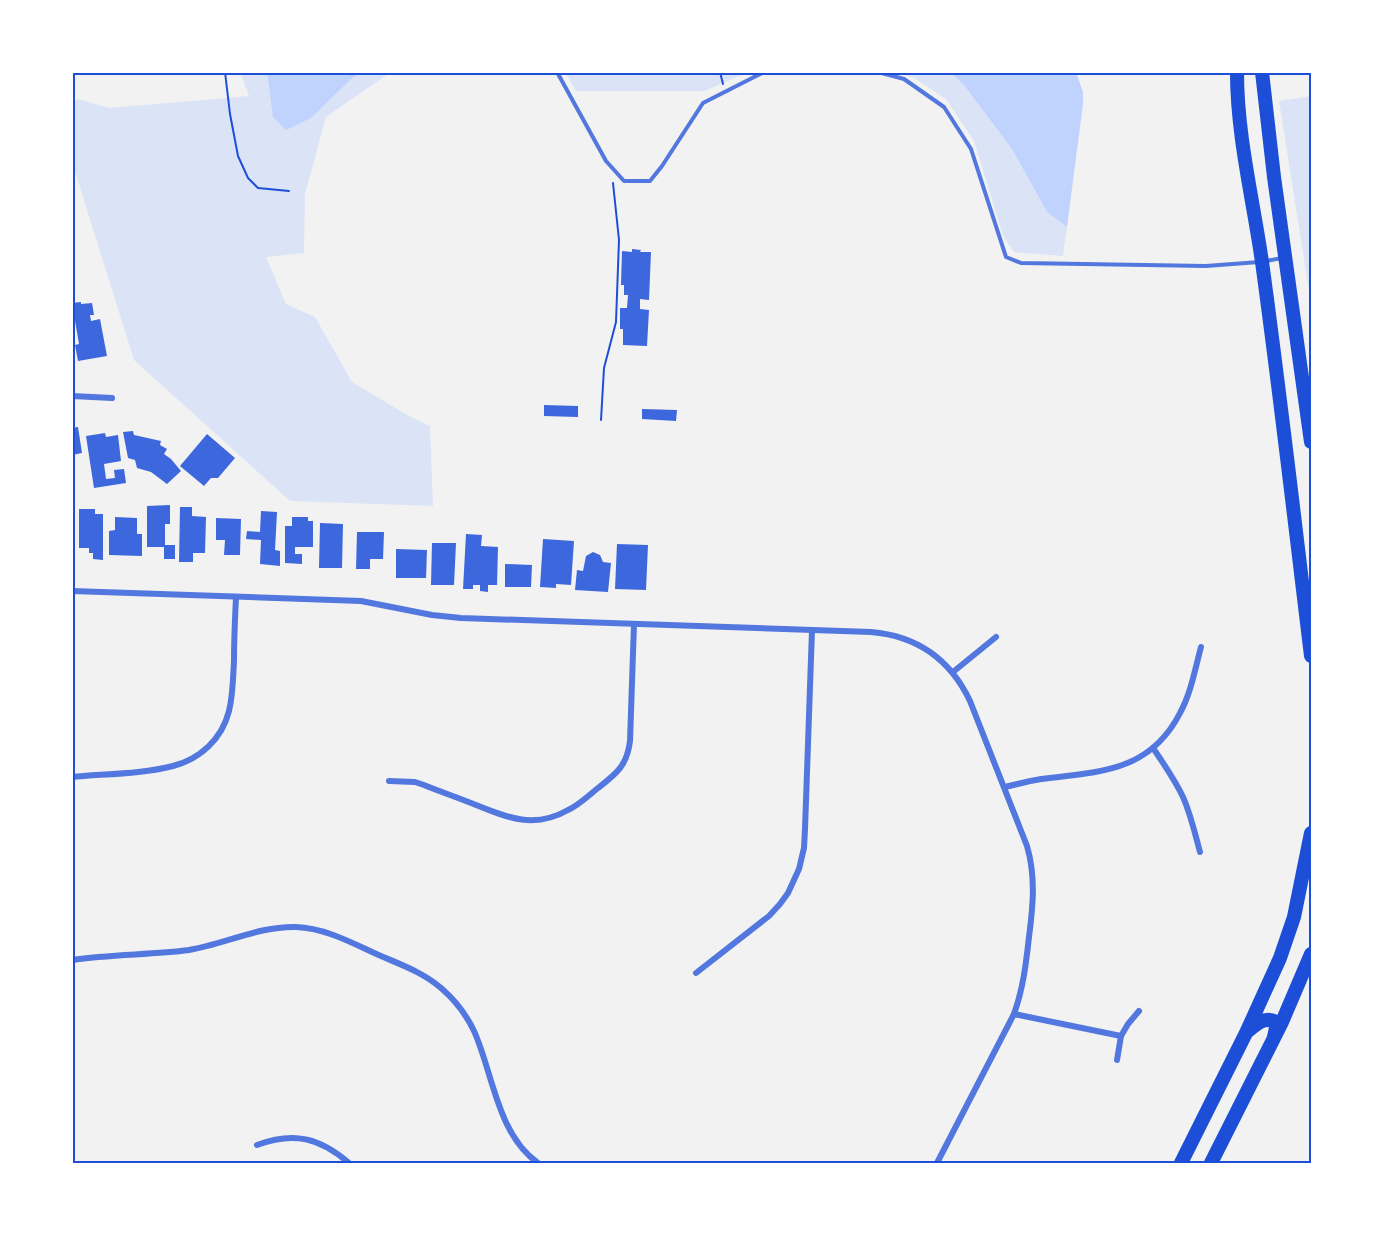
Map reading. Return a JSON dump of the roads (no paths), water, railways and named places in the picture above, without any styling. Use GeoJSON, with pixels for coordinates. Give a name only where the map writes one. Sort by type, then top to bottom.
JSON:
{"type":"FeatureCollection","features":[{"type":"Feature","properties":{"kind":"highway"},"geometry":{"type":"LineString","coordinates":[[1237,72],[1242,137],[1262,262],[1311,656]]}},
{"type":"Feature","properties":{"kind":"highway"},"geometry":{"type":"LineString","coordinates":[[1262,72],[1311,442]]}},
{"type":"Feature","properties":{"kind":"highway"},"geometry":{"type":"LineString","coordinates":[[1181,1163],[1246,1033],[1280,958],[1294,917],[1311,833]]}},
{"type":"Feature","properties":{"kind":"highway"},"geometry":{"type":"LineString","coordinates":[[1216,1161],[1311,954]]}},
{"type":"Feature","properties":{"kind":"highway"},"geometry":{"type":"LineString","coordinates":[[1246,1033],[1262,1020],[1272,1020],[1276,1028],[1272,1041]]}},
{"type":"Feature","properties":{"kind":"street"},"geometry":{"type":"LineString","coordinates":[[72,396],[112,398]]}},
{"type":"Feature","properties":{"kind":"street"},"geometry":{"type":"LineString","coordinates":[[72,591],[361,601],[446,617],[886,633],[901,637],[931,652],[953,672],[970,701],[1027,846],[1034,880],[1020,999],[937,1163]]}},
{"type":"Feature","properties":{"kind":"street"},"geometry":{"type":"LineString","coordinates":[[72,777],[172,766],[192,759],[213,742],[225,722],[231,700],[236,597]]}},
{"type":"Feature","properties":{"kind":"street"},"geometry":{"type":"LineString","coordinates":[[389,781],[415,782],[511,819],[544,819],[576,806],[618,772],[627,758],[630,741],[634,624]]}},
{"type":"Feature","properties":{"kind":"street"},"geometry":{"type":"LineString","coordinates":[[696,973],[769,916],[788,893],[799,869],[805,829],[812,630]]}},
{"type":"Feature","properties":{"kind":"street"},"geometry":{"type":"LineString","coordinates":[[953,672],[996,637]]}},
{"type":"Feature","properties":{"kind":"street"},"geometry":{"type":"LineString","coordinates":[[1005,787],[1107,771],[1137,760],[1153,748],[1168,732],[1180,714],[1187,698],[1201,647]]}},
{"type":"Feature","properties":{"kind":"street"},"geometry":{"type":"LineString","coordinates":[[1153,748],[1184,798],[1200,852]]}},
{"type":"Feature","properties":{"kind":"street"},"geometry":{"type":"LineString","coordinates":[[72,960],[190,950],[285,927],[310,929],[336,936],[418,972],[439,986],[458,1005],[473,1029],[509,1130],[523,1150],[538,1163]]}},
{"type":"Feature","properties":{"kind":"street"},"geometry":{"type":"LineString","coordinates":[[1117,1060],[1124,1029],[1139,1011]]}},
{"type":"Feature","properties":{"kind":"street"},"geometry":{"type":"LineString","coordinates":[[1014,1014],[1121,1036]]}},
{"type":"Feature","properties":{"kind":"street"},"geometry":{"type":"LineString","coordinates":[[257,1145],[276,1138],[297,1137],[322,1145],[349,1163]]}},
{"type":"Feature","properties":{"kind":"lane"},"geometry":{"type":"LineString","coordinates":[[557,72],[606,161],[624,181],[650,181],[703,103],[764,72]]}},
{"type":"Feature","properties":{"kind":"lane"},"geometry":{"type":"LineString","coordinates":[[878,72],[904,79],[944,107],[971,149],[1006,257],[1021,263],[1206,266],[1286,258]]}},
{"type":"Feature","properties":{"kind":"water"},"geometry":{"type":"Polygon","coordinates":[[[267,72],[361,72],[311,118],[286,130],[273,117],[267,72]]]}},
{"type":"Feature","properties":{"kind":"water"},"geometry":{"type":"Polygon","coordinates":[[[950,72],[1076,72],[1083,92],[1083,104],[1067,227],[1047,212],[1012,149],[963,84],[950,72]]]}}]}
